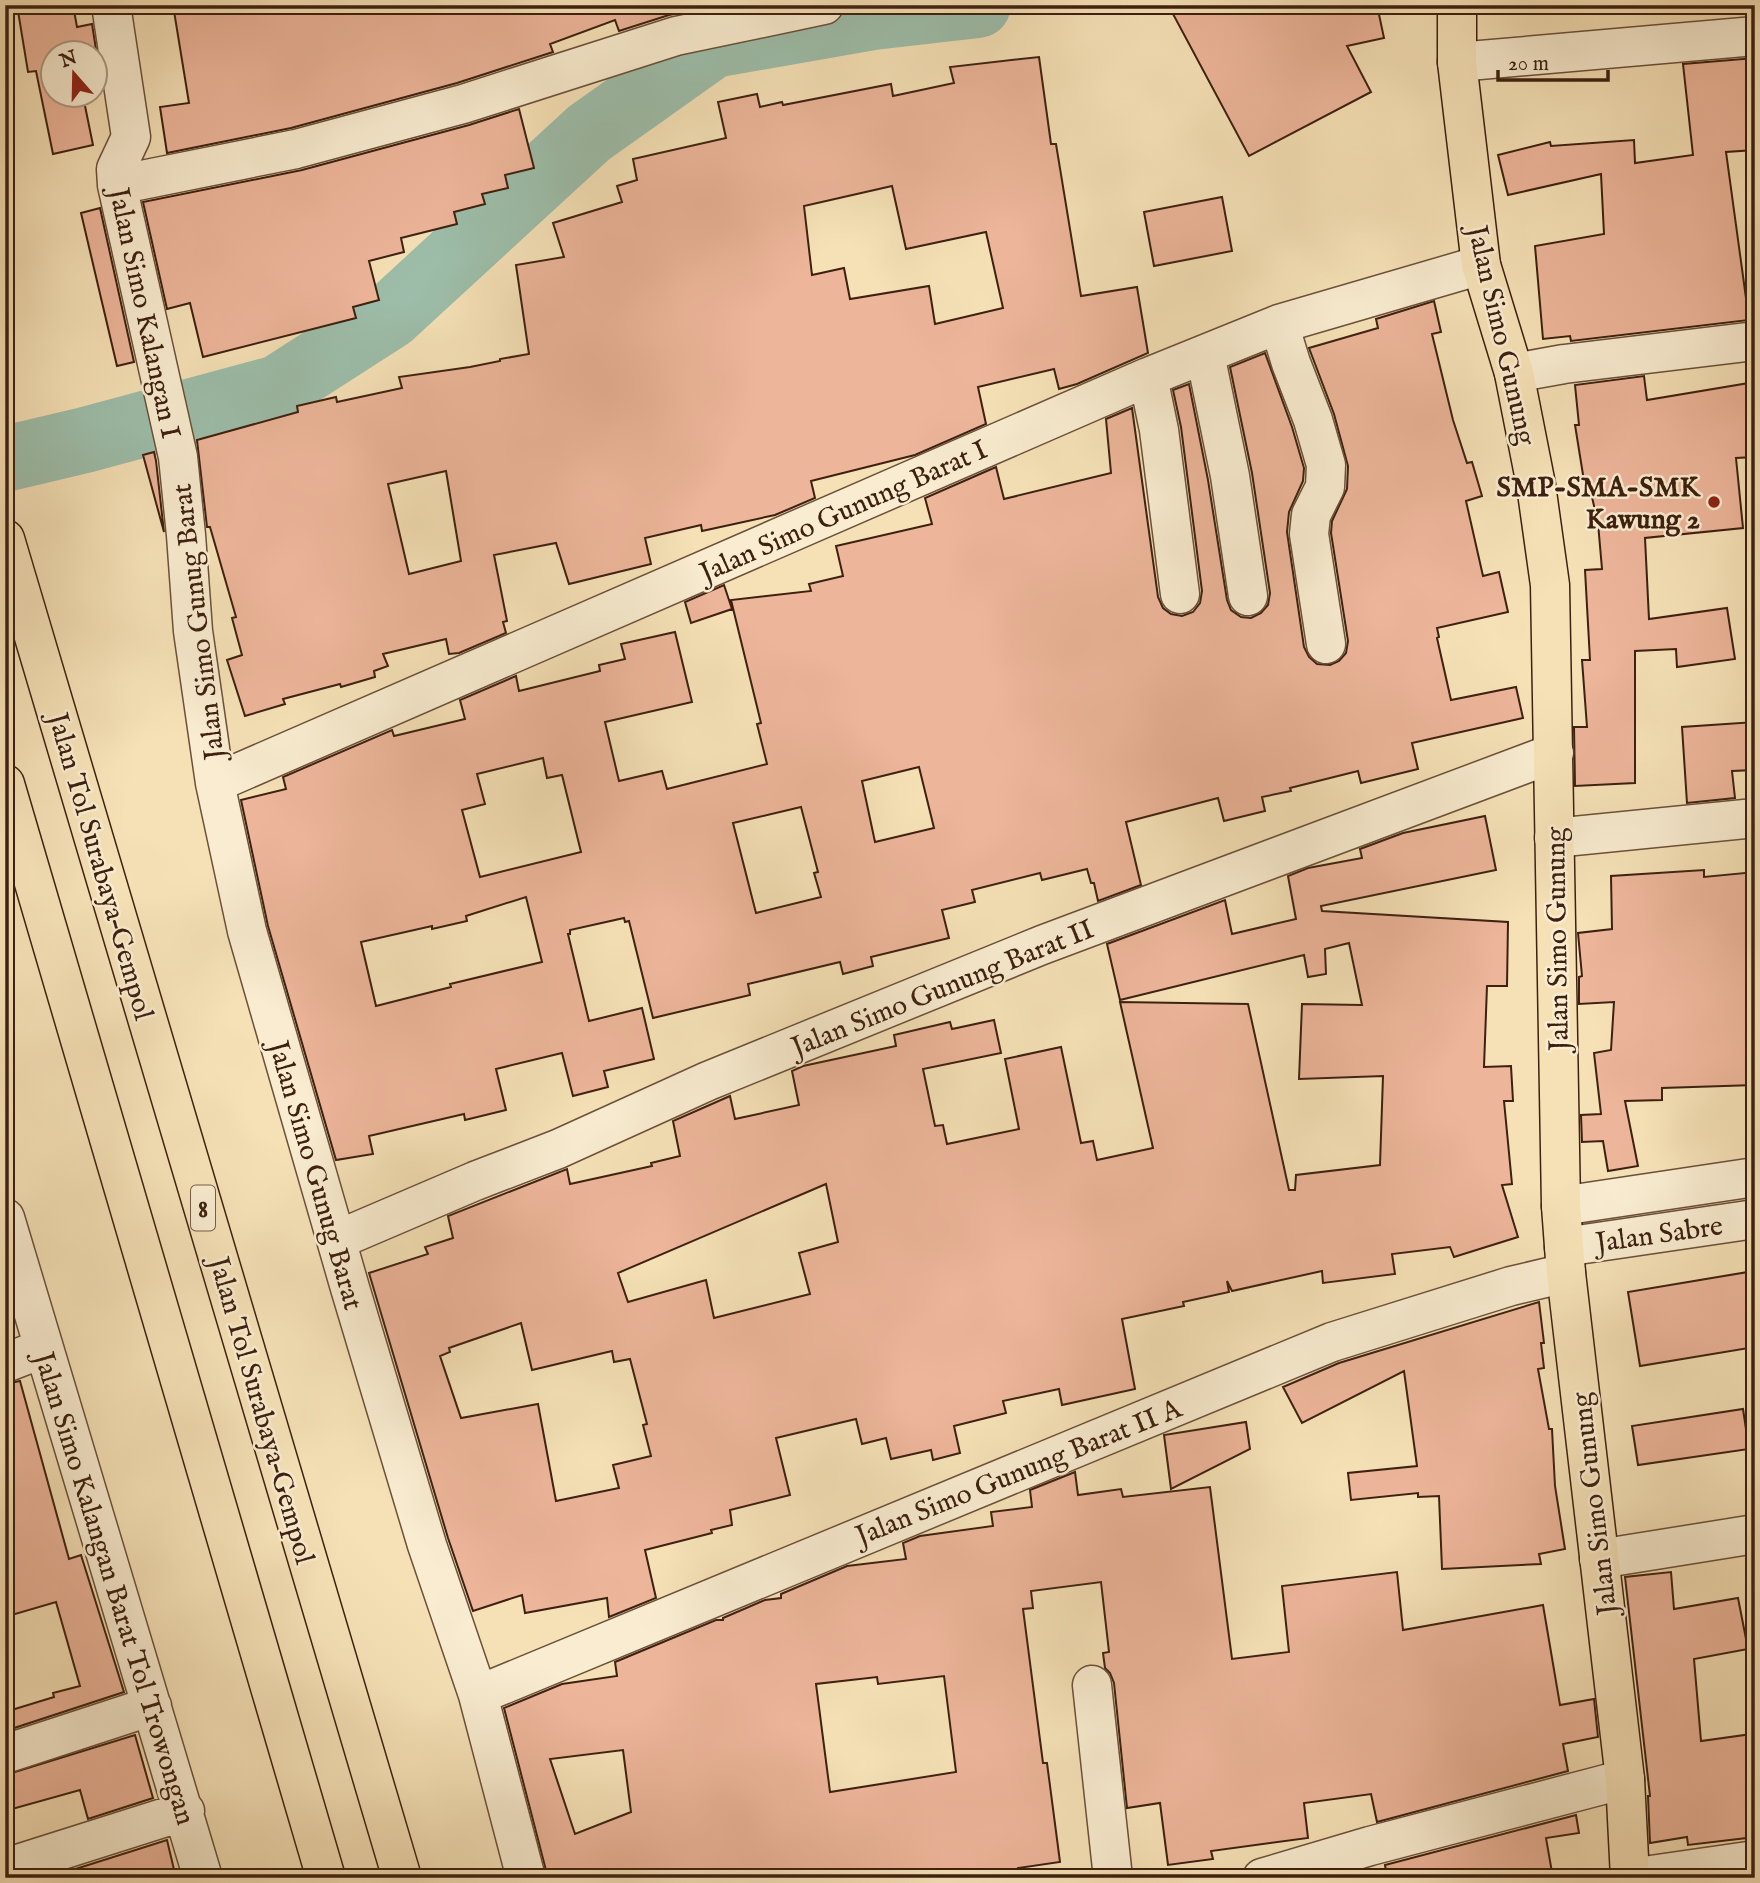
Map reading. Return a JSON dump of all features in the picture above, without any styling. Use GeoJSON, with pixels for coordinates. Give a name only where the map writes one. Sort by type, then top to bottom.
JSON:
{"type":"FeatureCollection","features":[{"type":"Feature","properties":{"kind":"main road","name":"Jalan Simo Gunung"},"geometry":{"type":"LineString","coordinates":[[1457,5],[1457,62],[1481,265],[1514,373],[1536,485],[1550,585],[1561,1206],[1625,1779],[1630,1878]]}},
{"type":"Feature","properties":{"kind":"main road","name":"Jalan Tol Surabaya–Gempol"},"geometry":{"type":"LineString","coordinates":[[5,539],[402,1878]]}},
{"type":"Feature","properties":{"kind":"main road"},"geometry":{"type":"LineString","coordinates":[[5,784],[326,1878]]}},
{"type":"Feature","properties":{"kind":"street","name":"Jalan Simo Kalangan I"},"geometry":{"type":"LineString","coordinates":[[111,5],[131,137],[116,169],[117,185],[178,457]]}},
{"type":"Feature","properties":{"kind":"street"},"geometry":{"type":"LineString","coordinates":[[117,185],[296,149],[463,104],[676,36],[824,5]]}},
{"type":"Feature","properties":{"kind":"street"},"geometry":{"type":"LineString","coordinates":[[1457,62],[1755,36]]}},
{"type":"Feature","properties":{"kind":"street","name":"Jalan Simo Gunung Barat I"},"geometry":{"type":"LineString","coordinates":[[215,783],[1148,377],[1279,324],[1481,265]]}},
{"type":"Feature","properties":{"kind":"street"},"geometry":{"type":"LineString","coordinates":[[1279,324],[1326,465],[1325,487],[1311,515],[1309,534],[1326,644]]}},
{"type":"Feature","properties":{"kind":"street"},"geometry":{"type":"LineString","coordinates":[[1514,373],[1755,341]]}},
{"type":"Feature","properties":{"kind":"street"},"geometry":{"type":"LineString","coordinates":[[1206,354],[1230,477],[1248,596]]}},
{"type":"Feature","properties":{"kind":"street"},"geometry":{"type":"LineString","coordinates":[[1148,377],[1159,430],[1180,594]]}},
{"type":"Feature","properties":{"kind":"street","name":"Jalan Simo Gunug Barat"},"geometry":{"type":"LineString","coordinates":[[178,457],[187,535],[193,631],[215,783],[247,931],[427,1545],[478,1695],[526,1878]]}},
{"type":"Feature","properties":{"kind":"street","name":"Jalan Simo Gunung Barat II"},"geometry":{"type":"LineString","coordinates":[[337,1240],[558,1149],[708,1081],[1042,945],[1554,753]]}},
{"type":"Feature","properties":{"kind":"street"},"geometry":{"type":"LineString","coordinates":[[1554,838],[1755,818]]}},
{"type":"Feature","properties":{"kind":"street"},"geometry":{"type":"LineString","coordinates":[[1561,1206],[1755,1177]]}},
{"type":"Feature","properties":{"kind":"street","name":"Jalan Simo Kalangan Barat Tol Trowongan"},"geometry":{"type":"LineString","coordinates":[[5,1218],[203,1878]]}},
{"type":"Feature","properties":{"kind":"street","name":"Jalan Sabre"},"geometry":{"type":"LineString","coordinates":[[1565,1260],[1755,1219]]}},
{"type":"Feature","properties":{"kind":"street","name":"Jalan Simo Gunung Barat II A"},"geometry":{"type":"LineString","coordinates":[[478,1695],[1332,1342],[1511,1286],[1565,1260]]}},
{"type":"Feature","properties":{"kind":"street"},"geometry":{"type":"LineString","coordinates":[[5,1363],[44,1348]]}},
{"type":"Feature","properties":{"kind":"street"},"geometry":{"type":"LineString","coordinates":[[1599,1559],[1755,1534]]}},
{"type":"Feature","properties":{"kind":"street"},"geometry":{"type":"LineString","coordinates":[[1091,1685],[1113,1878]]}},
{"type":"Feature","properties":{"kind":"street"},"geometry":{"type":"LineString","coordinates":[[5,1754],[152,1706]]}},
{"type":"Feature","properties":{"kind":"street"},"geometry":{"type":"LineString","coordinates":[[1262,1878],[1370,1846],[1625,1779]]}},
{"type":"Feature","properties":{"kind":"street"},"geometry":{"type":"LineString","coordinates":[[5,1868],[185,1811]]}},
{"type":"Feature","properties":{"kind":"street"},"geometry":{"type":"LineString","coordinates":[[1630,1878],[1755,1860]]}},
{"type":"Feature","properties":{"kind":"building"},"geometry":{"type":"Polygon","coordinates":[[[17,5],[73,5],[77,27],[92,24],[94,38],[38,38],[38,81],[36,71],[28,72],[17,5]]]}},
{"type":"Feature","properties":{"kind":"building"},"geometry":{"type":"Polygon","coordinates":[[[173,5],[703,5],[703,8],[669,15],[619,31],[615,20],[550,44],[553,52],[457,83],[291,128],[167,153],[160,107],[189,103],[173,5]]]}},
{"type":"Feature","properties":{"kind":"building"},"geometry":{"type":"Polygon","coordinates":[[[1189,5],[1377,5],[1384,38],[1347,46],[1371,92],[1249,156],[1173,14],[1189,5]]]}},
{"type":"Feature","properties":{"kind":"building"},"geometry":{"type":"Polygon","coordinates":[[[1039,57],[1051,144],[1056,144],[1081,296],[1137,287],[1148,353],[1077,384],[1059,389],[1054,369],[978,387],[986,424],[915,455],[811,481],[815,498],[775,515],[702,531],[701,525],[645,538],[651,564],[569,584],[556,543],[494,555],[507,621],[503,622],[506,633],[459,653],[449,654],[446,639],[383,654],[388,666],[374,671],[375,677],[283,699],[285,704],[245,716],[227,660],[242,655],[232,618],[236,617],[210,527],[207,527],[197,440],[298,412],[297,406],[336,397],[337,402],[402,388],[399,377],[470,367],[529,354],[516,265],[564,257],[553,223],[622,202],[617,186],[637,180],[633,159],[726,138],[718,102],[757,94],[760,107],[782,102],[783,105],[891,84],[893,96],[954,83],[950,67],[1039,57]],[[892,186],[804,206],[812,275],[844,268],[850,299],[929,286],[935,324],[1003,308],[986,232],[906,249],[892,186]],[[446,471],[388,484],[409,574],[461,561],[446,471]]]}},
{"type":"Feature","properties":{"kind":"building"},"geometry":{"type":"Polygon","coordinates":[[[1755,58],[1755,150],[1726,152],[1749,320],[1571,341],[1570,336],[1543,339],[1535,246],[1604,234],[1601,174],[1508,195],[1498,155],[1550,142],[1551,146],[1634,140],[1635,163],[1693,155],[1683,64],[1755,58]]]}},
{"type":"Feature","properties":{"kind":"building"},"geometry":{"type":"Polygon","coordinates":[[[44,108],[85,108],[93,145],[53,154],[44,108]]]}},
{"type":"Feature","properties":{"kind":"building"},"geometry":{"type":"Polygon","coordinates":[[[519,109],[534,168],[505,175],[508,188],[482,194],[485,204],[454,212],[457,224],[401,238],[404,252],[369,261],[379,300],[353,307],[356,318],[203,357],[190,303],[167,309],[143,202],[302,170],[519,109]]]}},
{"type":"Feature","properties":{"kind":"building"},"geometry":{"type":"Polygon","coordinates":[[[1222,197],[1232,251],[1154,266],[1144,212],[1222,197]]]}},
{"type":"Feature","properties":{"kind":"building"},"geometry":{"type":"Polygon","coordinates":[[[100,208],[134,362],[117,366],[81,213],[100,208]]]}},
{"type":"Feature","properties":{"kind":"building"},"geometry":{"type":"Polygon","coordinates":[[[1434,301],[1441,332],[1432,334],[1453,420],[1467,463],[1472,462],[1482,496],[1466,501],[1483,576],[1499,572],[1508,612],[1437,628],[1451,700],[1516,687],[1523,718],[1412,743],[1418,769],[1361,783],[1358,771],[1262,797],[1265,811],[1224,821],[1218,798],[1126,822],[1141,885],[1098,901],[1087,869],[1042,880],[1040,873],[972,890],[975,902],[942,910],[949,938],[871,957],[873,966],[843,974],[840,962],[748,984],[750,995],[653,1018],[629,921],[625,922],[624,918],[570,930],[568,934],[589,1021],[642,1008],[654,1059],[604,1071],[608,1087],[573,1096],[562,1053],[496,1069],[506,1110],[465,1120],[464,1114],[369,1136],[373,1154],[336,1160],[268,926],[241,800],[286,789],[283,777],[392,730],[394,736],[465,719],[460,700],[516,676],[519,691],[600,671],[599,665],[625,659],[621,644],[675,632],[692,702],[605,722],[619,781],[662,771],[667,789],[767,764],[757,724],[761,723],[731,600],[811,591],[809,584],[843,576],[836,546],[932,524],[925,498],[996,467],[1004,499],[1111,473],[1106,419],[1132,408],[1158,597],[1163,608],[1171,614],[1182,616],[1193,612],[1200,603],[1202,591],[1181,427],[1173,390],[1189,384],[1227,600],[1231,610],[1241,617],[1251,618],[1261,613],[1268,605],[1270,593],[1252,473],[1230,367],[1265,353],[1304,468],[1303,481],[1289,512],[1287,532],[1304,647],[1309,657],[1317,664],[1330,665],[1339,661],[1346,653],[1348,641],[1331,533],[1332,521],[1347,489],[1348,466],[1334,414],[1309,348],[1378,328],[1376,319],[1434,301]],[[543,758],[477,774],[485,804],[462,810],[480,877],[581,852],[562,775],[547,778],[543,758]],[[919,767],[862,781],[875,842],[934,828],[919,767]],[[801,807],[733,823],[756,913],[821,897],[814,873],[818,872],[801,807]],[[526,897],[466,916],[467,921],[361,942],[376,1006],[451,987],[450,984],[542,962],[526,897]]]}},
{"type":"Feature","properties":{"kind":"building"},"geometry":{"type":"Polygon","coordinates":[[[1644,376],[1647,400],[1755,382],[1755,457],[1736,458],[1743,528],[1645,538],[1649,619],[1727,608],[1735,659],[1677,667],[1676,649],[1635,651],[1635,783],[1575,786],[1574,727],[1587,727],[1582,660],[1590,660],[1585,570],[1602,569],[1598,523],[1588,480],[1584,481],[1575,425],[1579,425],[1575,385],[1644,376]]]}},
{"type":"Feature","properties":{"kind":"building"},"geometry":{"type":"Polygon","coordinates":[[[154,452],[156,461],[164,532],[143,455],[154,452]]]}},
{"type":"Feature","properties":{"kind":"building"},"geometry":{"type":"Polygon","coordinates":[[[724,585],[732,609],[691,623],[685,602],[724,585]]]}},
{"type":"Feature","properties":{"kind":"building"},"geometry":{"type":"Polygon","coordinates":[[[1755,722],[1755,770],[1732,771],[1735,798],[1687,803],[1682,727],[1755,722]]]}},
{"type":"Feature","properties":{"kind":"building"},"geometry":{"type":"Polygon","coordinates":[[[1485,816],[1496,870],[1321,906],[1322,911],[1508,922],[1507,986],[1487,986],[1484,1067],[1511,1066],[1513,1101],[1504,1101],[1512,1184],[1502,1185],[1518,1237],[1454,1257],[1450,1247],[1392,1254],[1395,1274],[1323,1283],[1322,1271],[1232,1291],[1227,1281],[1229,1292],[1183,1302],[1184,1306],[1122,1319],[1135,1389],[1062,1405],[1059,1389],[1003,1401],[1006,1413],[954,1426],[960,1453],[933,1460],[931,1450],[891,1459],[886,1438],[862,1444],[856,1419],[776,1438],[790,1495],[730,1510],[732,1525],[711,1530],[712,1533],[645,1550],[656,1598],[609,1617],[607,1598],[525,1613],[522,1595],[473,1611],[448,1538],[369,1273],[428,1254],[425,1247],[453,1238],[448,1216],[567,1169],[570,1184],[652,1166],[651,1163],[680,1156],[673,1121],[730,1096],[735,1119],[799,1105],[792,1071],[803,1066],[896,1046],[894,1035],[950,1022],[952,1029],[994,1020],[1001,1053],[923,1069],[935,1126],[943,1125],[947,1144],[1019,1129],[1005,1059],[1061,1047],[1081,1143],[1093,1141],[1097,1160],[1153,1148],[1120,1002],[1248,1004],[1289,1190],[1295,1190],[1296,1175],[1380,1165],[1383,1076],[1299,1079],[1302,1004],[1362,1005],[1349,943],[1325,949],[1326,974],[1308,977],[1304,955],[1120,1000],[1107,944],[1225,900],[1232,934],[1296,919],[1288,876],[1308,868],[1362,858],[1360,849],[1403,833],[1485,816]],[[826,1184],[618,1273],[628,1302],[706,1280],[714,1318],[810,1294],[799,1253],[838,1242],[826,1184]],[[521,1323],[449,1348],[450,1352],[440,1356],[461,1418],[538,1404],[556,1501],[619,1488],[613,1465],[651,1456],[643,1425],[647,1424],[630,1359],[614,1362],[612,1351],[532,1370],[521,1323]]]}},
{"type":"Feature","properties":{"kind":"building"},"geometry":{"type":"Polygon","coordinates":[[[1704,870],[1704,877],[1755,872],[1755,1085],[1662,1088],[1662,1100],[1625,1101],[1638,1166],[1608,1171],[1603,1141],[1582,1142],[1581,1115],[1601,1114],[1594,1053],[1611,1050],[1614,1002],[1579,1004],[1579,977],[1582,976],[1578,933],[1612,929],[1611,876],[1704,870]]]}},
{"type":"Feature","properties":{"kind":"building"},"geometry":{"type":"Polygon","coordinates":[[[1748,1272],[1755,1312],[1755,1347],[1640,1366],[1628,1292],[1748,1272]]]}},
{"type":"Feature","properties":{"kind":"building"},"geometry":{"type":"Polygon","coordinates":[[[1539,1302],[1544,1368],[1538,1369],[1549,1429],[1552,1429],[1555,1486],[1565,1549],[1539,1554],[1541,1564],[1442,1569],[1439,1496],[1418,1497],[1418,1493],[1351,1500],[1348,1473],[1417,1466],[1404,1371],[1302,1423],[1283,1387],[1339,1363],[1539,1302]]]}},
{"type":"Feature","properties":{"kind":"building"},"geometry":{"type":"Polygon","coordinates":[[[20,1381],[69,1559],[81,1555],[124,1692],[5,1731],[5,1712],[54,1697],[53,1693],[80,1686],[56,1602],[5,1617],[5,1384],[20,1381]]]}},
{"type":"Feature","properties":{"kind":"building"},"geometry":{"type":"Polygon","coordinates":[[[1743,1409],[1749,1449],[1638,1465],[1632,1426],[1743,1409]]]}},
{"type":"Feature","properties":{"kind":"building"},"geometry":{"type":"Polygon","coordinates":[[[1246,1422],[1250,1449],[1171,1489],[1164,1435],[1246,1422]]]}},
{"type":"Feature","properties":{"kind":"building"},"geometry":{"type":"Polygon","coordinates":[[[1075,1472],[1078,1495],[1121,1489],[1123,1497],[1210,1487],[1232,1659],[1289,1652],[1282,1586],[1397,1572],[1403,1630],[1543,1605],[1560,1705],[1594,1699],[1598,1737],[1563,1744],[1568,1771],[1377,1822],[1371,1794],[1304,1803],[1308,1838],[1211,1851],[1213,1859],[1168,1865],[1160,1803],[1127,1808],[1114,1683],[1105,1668],[1103,1653],[1109,1652],[1101,1582],[1031,1591],[1033,1608],[1023,1609],[1043,1763],[1047,1763],[1060,1862],[1018,1868],[1019,1878],[726,1878],[725,1870],[675,1878],[548,1878],[504,1708],[562,1684],[617,1676],[615,1662],[716,1620],[723,1620],[765,1600],[781,1598],[781,1594],[847,1566],[906,1559],[903,1543],[920,1536],[993,1526],[991,1512],[1032,1507],[1030,1490],[1075,1472]],[[944,1676],[878,1684],[877,1677],[816,1684],[830,1792],[956,1772],[944,1676]],[[623,1750],[550,1759],[575,1834],[631,1812],[623,1750]]]}},
{"type":"Feature","properties":{"kind":"building"},"geometry":{"type":"Polygon","coordinates":[[[1671,1572],[1674,1609],[1738,1598],[1748,1649],[1694,1659],[1701,1741],[1752,1734],[1755,1760],[1755,1837],[1688,1845],[1687,1837],[1650,1843],[1650,1796],[1625,1577],[1671,1572]]]}},
{"type":"Feature","properties":{"kind":"building"},"geometry":{"type":"Polygon","coordinates":[[[135,1735],[153,1798],[88,1819],[80,1790],[5,1811],[5,1775],[135,1735]]]}},
{"type":"Feature","properties":{"kind":"building"},"geometry":{"type":"Polygon","coordinates":[[[1576,1815],[1579,1833],[1546,1838],[1553,1878],[1387,1878],[1385,1865],[1576,1815]]]}},
{"type":"Feature","properties":{"kind":"building"},"geometry":{"type":"Polygon","coordinates":[[[167,1840],[176,1878],[47,1878],[167,1840]]]}},
{"type":"Feature","properties":{"kind":"waterway"},"geometry":{"type":"LineString","coordinates":[[5,459],[278,388],[390,316],[589,133],[713,45],[873,17],[978,5]]}},
{"type":"Feature","properties":{"kind":"place","name":"SMP-SMA-SMK Kawung 2"},"geometry":{"type":"Point","coordinates":[1714,502]}}]}
